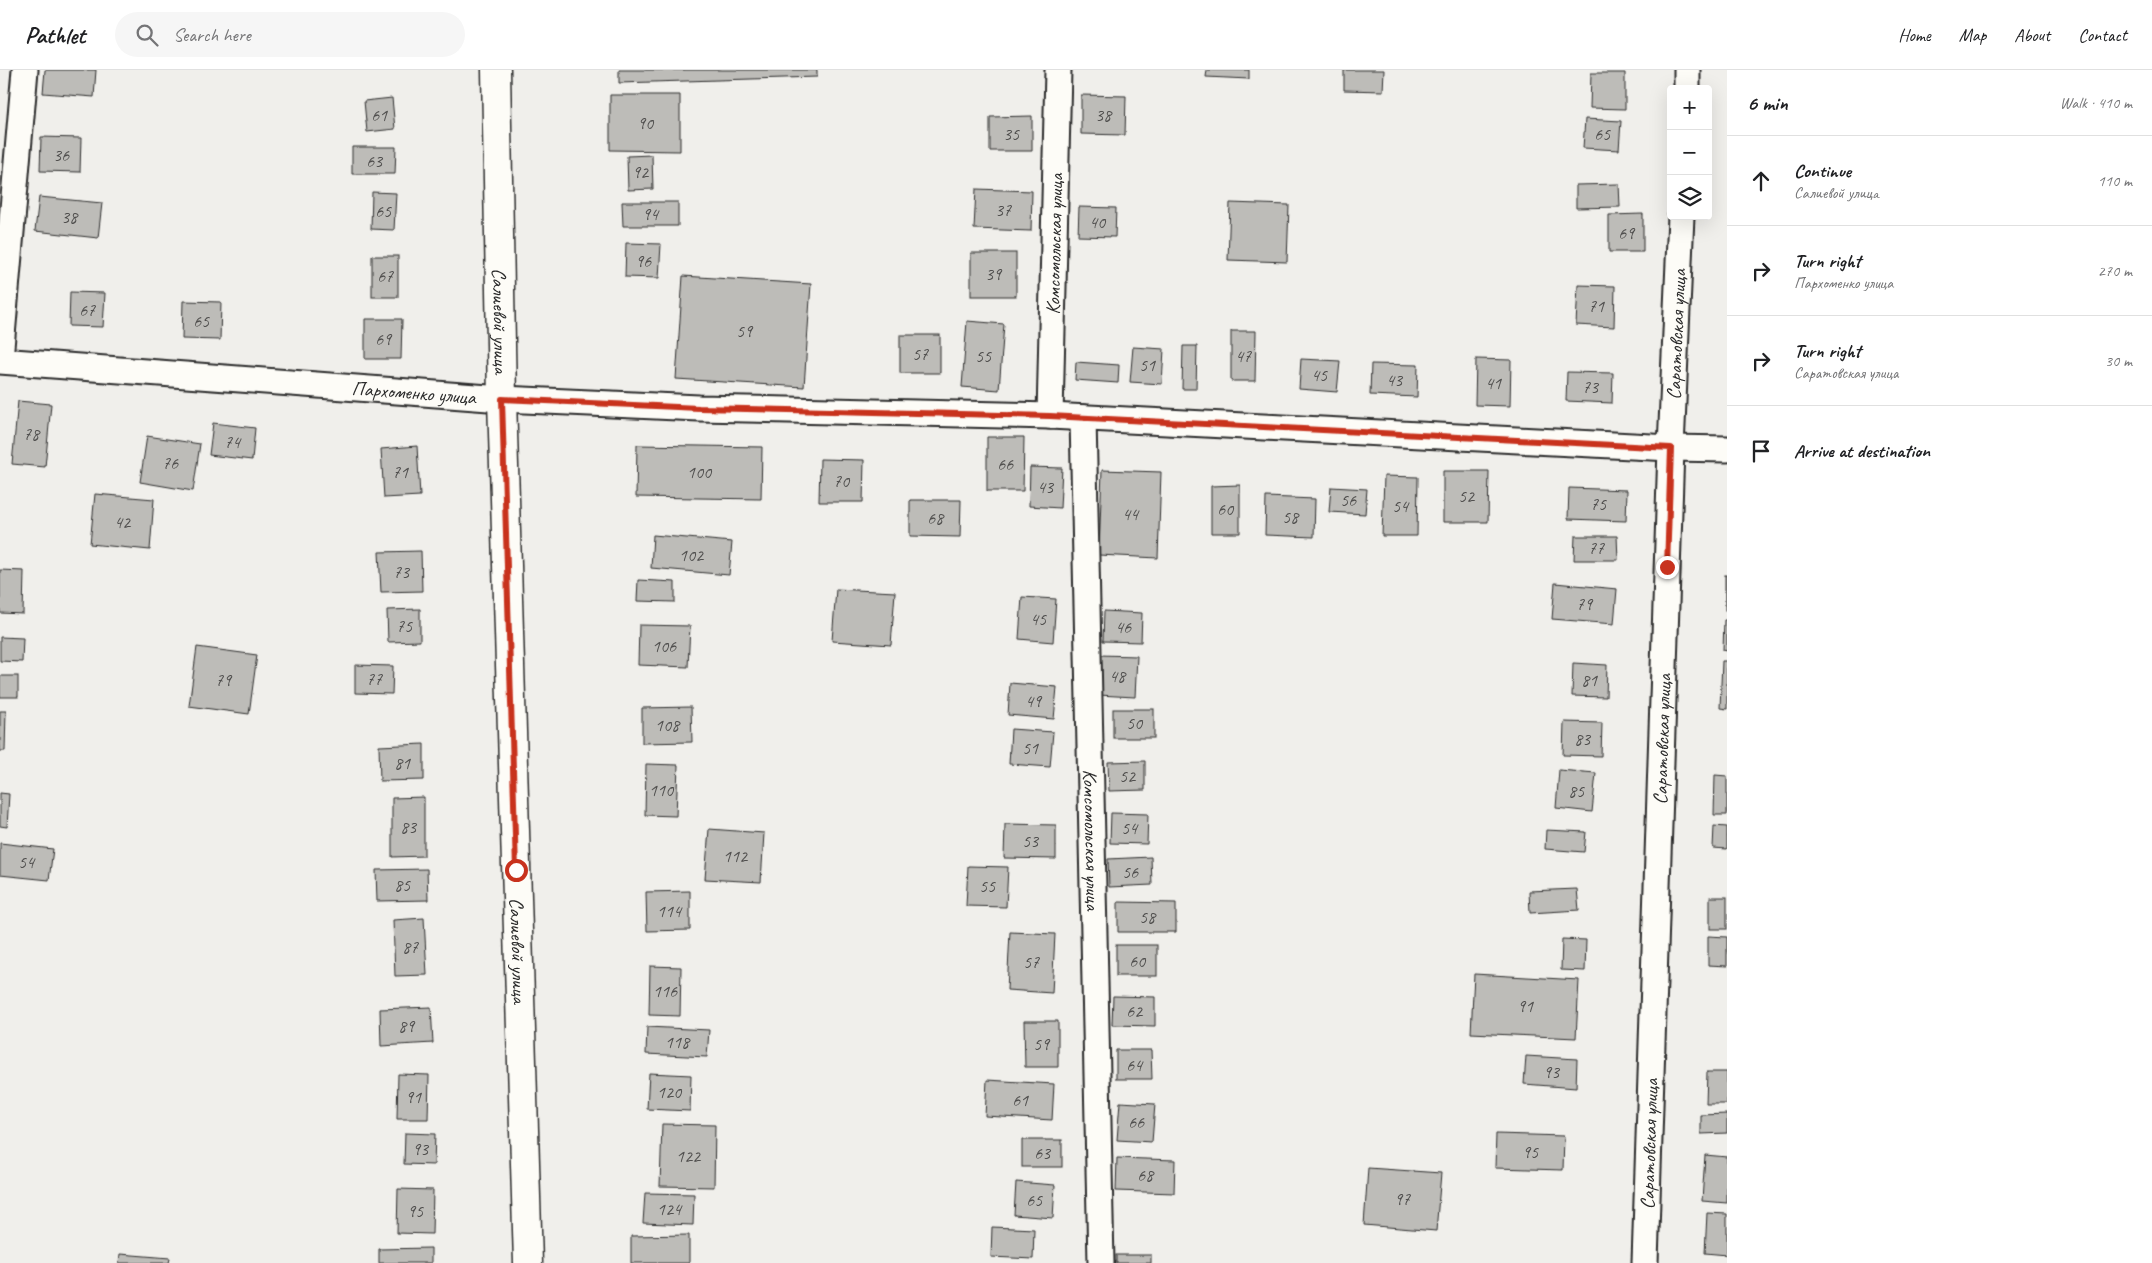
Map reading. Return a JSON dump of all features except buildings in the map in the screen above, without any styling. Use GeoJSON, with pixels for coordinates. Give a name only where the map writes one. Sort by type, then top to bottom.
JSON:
{"type":"FeatureCollection","features":[{"type":"Feature","properties":{"kind":"main road","name":"Салиевой улица"},"geometry":{"type":"LineString","coordinates":[[496,70],[502,399],[528,1263]]}},
{"type":"Feature","properties":{"kind":"street"},"geometry":{"type":"LineString","coordinates":[[0,360],[25,70]]}},
{"type":"Feature","properties":{"kind":"street","name":"Комсомольская улица"},"geometry":{"type":"LineString","coordinates":[[1050,416],[1058,70]]}},
{"type":"Feature","properties":{"kind":"street"},"geometry":{"type":"LineString","coordinates":[[1687,85],[1688,70]]}},
{"type":"Feature","properties":{"kind":"street","name":"Саратовская улица"},"geometry":{"type":"LineString","coordinates":[[1645,1263],[1671,448],[1681,220]]}},
{"type":"Feature","properties":{"kind":"street","name":"Пархоменко улица"},"geometry":{"type":"LineString","coordinates":[[0,360],[502,399],[699,408],[1050,416],[1671,448],[1727,448]]}},
{"type":"Feature","properties":{"kind":"street","name":"Комсомольская улица"},"geometry":{"type":"LineString","coordinates":[[1083,418],[1101,1263]]}},
{"type":"Feature","properties":{"kind":"route"},"geometry":{"type":"LineString","coordinates":[[516,870],[502,399],[699,408],[1050,416],[1671,448],[1667,567]]}}]}
